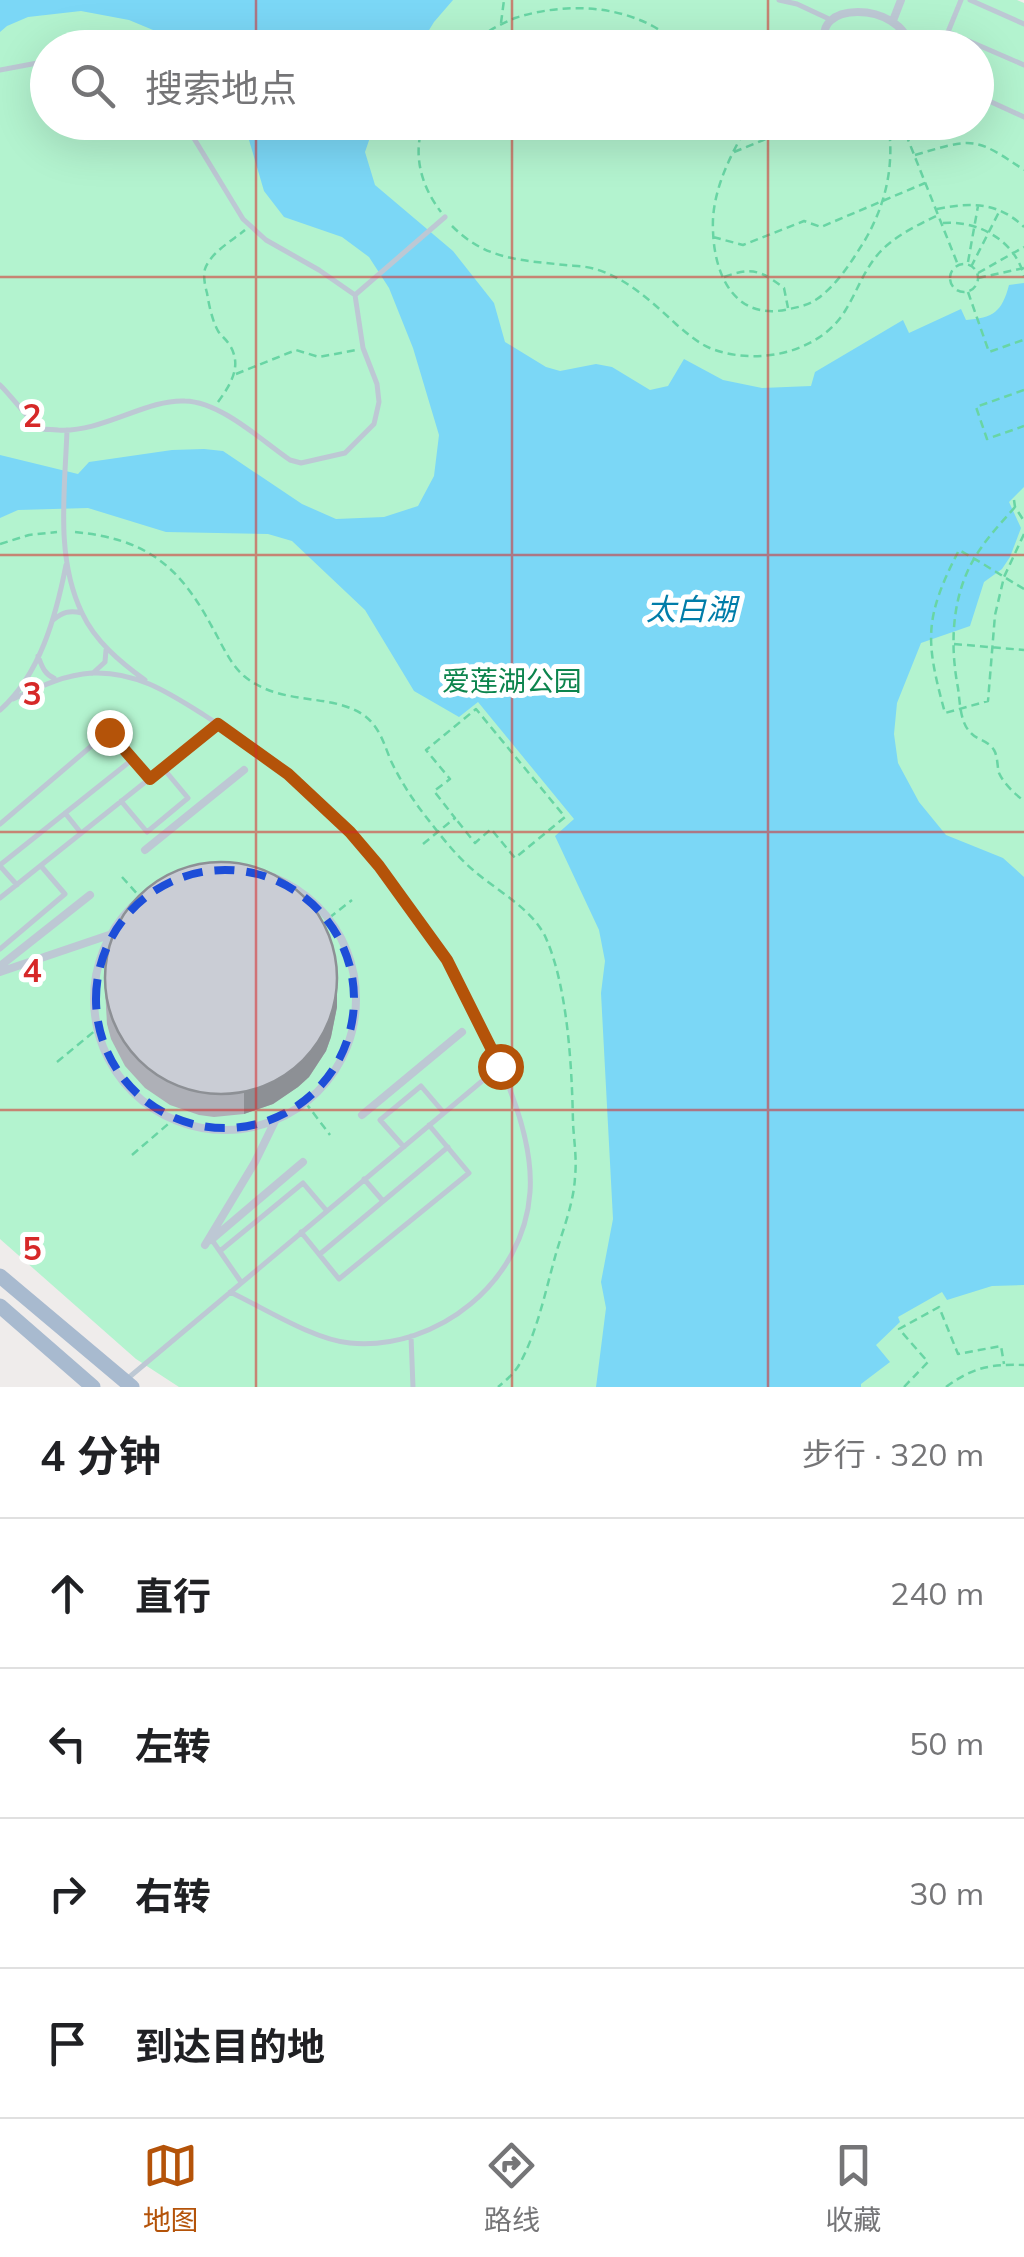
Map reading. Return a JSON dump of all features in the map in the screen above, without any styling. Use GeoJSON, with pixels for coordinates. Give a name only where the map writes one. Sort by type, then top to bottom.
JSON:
{"type":"FeatureCollection","features":[{"type":"Feature","properties":{"kind":"main road"},"geometry":{"type":"LineString","coordinates":[[0,1276],[128,1384]]}},
{"type":"Feature","properties":{"kind":"main road"},"geometry":{"type":"LineString","coordinates":[[0,1306],[90,1385]]}},
{"type":"Feature","properties":{"kind":"street"},"geometry":{"type":"LineString","coordinates":[[894,18],[900,0]]}},
{"type":"Feature","properties":{"kind":"street"},"geometry":{"type":"LineString","coordinates":[[825,30],[830,11],[852,3],[870,6],[894,18],[904,30]]}},
{"type":"Feature","properties":{"kind":"street"},"geometry":{"type":"LineString","coordinates":[[146,850],[244,770]]}},
{"type":"Feature","properties":{"kind":"street"},"geometry":{"type":"LineString","coordinates":[[237,868],[272,876],[303,894],[329,918],[347,950],[356,985],[354,1022],[344,1056],[323,1086],[276,1120],[245,1128],[212,1129],[151,1107],[126,1086],[108,1059],[96,1029],[93,997],[97,965],[110,935],[122,916],[141,898],[166,881],[200,870],[237,868]]}},
{"type":"Feature","properties":{"kind":"street"},"geometry":{"type":"LineString","coordinates":[[0,969],[90,896]]}},
{"type":"Feature","properties":{"kind":"street"},"geometry":{"type":"LineString","coordinates":[[0,969],[110,935]]}},
{"type":"Feature","properties":{"kind":"street"},"geometry":{"type":"LineString","coordinates":[[362,1115],[462,1032]]}},
{"type":"Feature","properties":{"kind":"street"},"geometry":{"type":"LineString","coordinates":[[276,1120],[205,1245],[303,1162]]}},
{"type":"Feature","properties":{"kind":"lane"},"geometry":{"type":"LineString","coordinates":[[779,0],[827,18]]}},
{"type":"Feature","properties":{"kind":"lane"},"geometry":{"type":"LineString","coordinates":[[949,30],[961,0]]}},
{"type":"Feature","properties":{"kind":"lane"},"geometry":{"type":"LineString","coordinates":[[970,0],[1024,24]]}},
{"type":"Feature","properties":{"kind":"lane"},"geometry":{"type":"LineString","coordinates":[[994,52],[1024,65]]}},
{"type":"Feature","properties":{"kind":"lane"},"geometry":{"type":"LineString","coordinates":[[0,70],[30,64]]}},
{"type":"Feature","properties":{"kind":"lane"},"geometry":{"type":"LineString","coordinates":[[994,104],[1024,118]]}},
{"type":"Feature","properties":{"kind":"lane"},"geometry":{"type":"LineString","coordinates":[[0,385],[43,429],[66,430],[110,422],[167,402],[186,400],[214,407],[290,460],[301,463],[345,453],[374,424],[380,402],[363,348],[355,295],[250,226],[234,207],[195,140]]}},
{"type":"Feature","properties":{"kind":"lane"},"geometry":{"type":"LineString","coordinates":[[355,295],[445,217]]}},
{"type":"Feature","properties":{"kind":"lane"},"geometry":{"type":"LineString","coordinates":[[66,430],[66,562],[82,613],[124,665],[288,774],[350,832],[379,866],[447,960],[500,1066],[516,1106],[528,1156],[530,1194],[520,1234],[504,1267],[478,1298],[449,1321],[410,1336],[372,1343],[332,1340],[230,1292]]}},
{"type":"Feature","properties":{"kind":"lane"},"geometry":{"type":"LineString","coordinates":[[13,699],[38,656],[52,620],[66,562]]}},
{"type":"Feature","properties":{"kind":"lane"},"geometry":{"type":"LineString","coordinates":[[52,620],[64,612],[82,613]]}},
{"type":"Feature","properties":{"kind":"lane"},"geometry":{"type":"LineString","coordinates":[[93,673],[107,658],[106,647]]}},
{"type":"Feature","properties":{"kind":"lane"},"geometry":{"type":"LineString","coordinates":[[38,656],[48,676],[57,679]]}},
{"type":"Feature","properties":{"kind":"lane"},"geometry":{"type":"LineString","coordinates":[[0,710],[13,699],[57,679],[93,673],[147,682]]}},
{"type":"Feature","properties":{"kind":"lane"},"geometry":{"type":"LineString","coordinates":[[0,898],[218,724]]}},
{"type":"Feature","properties":{"kind":"lane"},"geometry":{"type":"LineString","coordinates":[[0,824],[109,732],[150,779]]}},
{"type":"Feature","properties":{"kind":"lane"},"geometry":{"type":"LineString","coordinates":[[16,886],[0,865],[132,759]]}},
{"type":"Feature","properties":{"kind":"lane"},"geometry":{"type":"LineString","coordinates":[[121,801],[147,832],[188,798],[163,768]]}},
{"type":"Feature","properties":{"kind":"lane"},"geometry":{"type":"LineString","coordinates":[[65,813],[81,833]]}},
{"type":"Feature","properties":{"kind":"lane"},"geometry":{"type":"LineString","coordinates":[[0,949],[66,894],[42,866]]}},
{"type":"Feature","properties":{"kind":"lane"},"geometry":{"type":"LineString","coordinates":[[128,1384],[230,1292],[500,1066]]}},
{"type":"Feature","properties":{"kind":"lane"},"geometry":{"type":"LineString","coordinates":[[404,1146],[380,1120],[421,1086],[444,1113]]}},
{"type":"Feature","properties":{"kind":"lane"},"geometry":{"type":"LineString","coordinates":[[301,1232],[339,1279],[469,1174],[430,1125]]}},
{"type":"Feature","properties":{"kind":"lane"},"geometry":{"type":"LineString","coordinates":[[319,1254],[448,1147]]}},
{"type":"Feature","properties":{"kind":"lane"},"geometry":{"type":"LineString","coordinates":[[364,1179],[383,1201]]}},
{"type":"Feature","properties":{"kind":"lane"},"geometry":{"type":"LineString","coordinates":[[220,1251],[303,1183],[326,1210]]}},
{"type":"Feature","properties":{"kind":"lane"},"geometry":{"type":"LineString","coordinates":[[212,1240],[242,1282]]}},
{"type":"Feature","properties":{"kind":"lane"},"geometry":{"type":"LineString","coordinates":[[410,1336],[413,1387]]}},
{"type":"Feature","properties":{"kind":"path"},"geometry":{"type":"LineString","coordinates":[[501,24],[504,0]]}},
{"type":"Feature","properties":{"kind":"path"},"geometry":{"type":"LineString","coordinates":[[492,30],[531,11],[578,2],[624,12],[661,30]]}},
{"type":"Feature","properties":{"kind":"path"},"geometry":{"type":"LineString","coordinates":[[419,140],[425,188],[455,229],[471,241],[518,261],[594,268],[642,294],[696,342],[751,357],[775,355],[820,337],[837,323],[882,249],[938,215]]}},
{"type":"Feature","properties":{"kind":"path"},"geometry":{"type":"LineString","coordinates":[[740,140],[716,204],[712,227],[715,251],[722,277],[732,292],[748,307],[777,312],[812,303],[827,292],[861,246],[883,200],[891,140]]}},
{"type":"Feature","properties":{"kind":"path"},"geometry":{"type":"LineString","coordinates":[[733,153],[764,140]]}},
{"type":"Feature","properties":{"kind":"path"},"geometry":{"type":"LineString","coordinates":[[908,140],[958,266]]}},
{"type":"Feature","properties":{"kind":"path"},"geometry":{"type":"LineString","coordinates":[[914,155],[966,141],[979,143],[1024,170]]}},
{"type":"Feature","properties":{"kind":"path"},"geometry":{"type":"LineString","coordinates":[[714,237],[743,246],[804,221],[821,227],[925,183]]}},
{"type":"Feature","properties":{"kind":"path"},"geometry":{"type":"LineString","coordinates":[[936,209],[978,205],[1000,211],[1024,228]]}},
{"type":"Feature","properties":{"kind":"path"},"geometry":{"type":"LineString","coordinates":[[977,276],[969,266],[978,205]]}},
{"type":"Feature","properties":{"kind":"path"},"geometry":{"type":"LineString","coordinates":[[969,266],[1000,211]]}},
{"type":"Feature","properties":{"kind":"path"},"geometry":{"type":"LineString","coordinates":[[1020,223],[1024,218]]}},
{"type":"Feature","properties":{"kind":"path"},"geometry":{"type":"LineString","coordinates":[[941,223],[960,222],[989,232],[1014,253],[1024,276]]}},
{"type":"Feature","properties":{"kind":"path"},"geometry":{"type":"LineString","coordinates":[[214,407],[232,383],[234,354],[219,333],[210,308],[205,268],[215,254],[250,226]]}},
{"type":"Feature","properties":{"kind":"path"},"geometry":{"type":"LineString","coordinates":[[969,266],[958,266],[951,272],[950,281],[958,292],[968,292],[975,287],[977,276],[1024,247]]}},
{"type":"Feature","properties":{"kind":"path"},"geometry":{"type":"LineString","coordinates":[[977,276],[1023,268]]}},
{"type":"Feature","properties":{"kind":"path"},"geometry":{"type":"LineString","coordinates":[[722,277],[744,270],[761,273],[784,288],[788,310]]}},
{"type":"Feature","properties":{"kind":"path"},"geometry":{"type":"LineString","coordinates":[[968,292],[989,352],[1023,340],[1024,343]]}},
{"type":"Feature","properties":{"kind":"path"},"geometry":{"type":"LineString","coordinates":[[234,374],[296,350],[319,357],[363,348]]}},
{"type":"Feature","properties":{"kind":"path"},"geometry":{"type":"LineString","coordinates":[[1024,390],[976,407],[987,439],[1024,426]]}},
{"type":"Feature","properties":{"kind":"path"},"geometry":{"type":"LineString","coordinates":[[1014,500],[1024,520]]}},
{"type":"Feature","properties":{"kind":"path"},"geometry":{"type":"LineString","coordinates":[[1015,506],[974,559],[960,592],[952,644],[968,731],[995,752],[1006,784],[1024,802]]}},
{"type":"Feature","properties":{"kind":"path"},"geometry":{"type":"LineString","coordinates":[[0,544],[29,535],[64,531]]}},
{"type":"Feature","properties":{"kind":"path"},"geometry":{"type":"LineString","coordinates":[[1024,534],[1004,577],[990,647],[988,701],[944,713],[933,669],[931,626],[938,594],[959,550],[1004,577],[1024,590]]}},
{"type":"Feature","properties":{"kind":"path"},"geometry":{"type":"LineString","coordinates":[[952,644],[1024,650]]}},
{"type":"Feature","properties":{"kind":"path"},"geometry":{"type":"LineString","coordinates":[[476,709],[566,817],[515,858],[491,829],[475,843],[455,818],[434,792],[450,779],[426,750],[476,709]]}},
{"type":"Feature","properties":{"kind":"path"},"geometry":{"type":"LineString","coordinates":[[423,844],[455,818]]}},
{"type":"Feature","properties":{"kind":"path"},"geometry":{"type":"LineString","coordinates":[[122,876],[141,898]]}},
{"type":"Feature","properties":{"kind":"path"},"geometry":{"type":"LineString","coordinates":[[329,918],[352,900]]}},
{"type":"Feature","properties":{"kind":"path"},"geometry":{"type":"LineString","coordinates":[[57,1062],[96,1029]]}},
{"type":"Feature","properties":{"kind":"path"},"geometry":{"type":"LineString","coordinates":[[304,1102],[330,1134]]}},
{"type":"Feature","properties":{"kind":"path"},"geometry":{"type":"LineString","coordinates":[[132,1155],[174,1118]]}},
{"type":"Feature","properties":{"kind":"path"},"geometry":{"type":"LineString","coordinates":[[904,1387],[928,1362],[900,1328],[939,1307],[958,1354],[1001,1346],[1004,1364]]}},
{"type":"Feature","properties":{"kind":"path"},"geometry":{"type":"LineString","coordinates":[[946,1387],[966,1373],[995,1364],[1024,1365]]}},
{"type":"Feature","properties":{"kind":"highlighted area"},"geometry":{"type":"Polygon","coordinates":[[[237,868],[272,876],[329,918],[356,985],[355,1021],[343,1056],[295,1109],[245,1128],[212,1129],[180,1122],[127,1086],[97,1029],[97,965],[137,901],[201,869],[237,868]]]}},
{"type":"Feature","properties":{"kind":"green space","name":"爱莲湖公园"},"geometry":{"type":"Polygon","coordinates":[[[0,0],[1024,3],[1024,1387],[179,1387],[136,1359],[0,1239],[0,0]]]}},
{"type":"Feature","properties":{"kind":"water"},"geometry":{"type":"Polygon","coordinates":[[[0,0],[453,0],[429,30],[153,30],[129,20],[81,11],[28,17],[0,32],[0,0]]]}},
{"type":"Feature","properties":{"kind":"water","name":"太白湖"},"geometry":{"type":"Polygon","coordinates":[[[249,140],[369,140],[365,152],[375,185],[453,251],[494,303],[505,342],[546,367],[560,371],[596,364],[612,367],[650,390],[668,386],[684,359],[723,380],[762,388],[811,386],[815,372],[903,320],[909,333],[961,309],[966,320],[983,317],[995,312],[1009,285],[1024,283],[1024,487],[1009,502],[1021,528],[1002,569],[984,582],[970,626],[921,643],[897,703],[894,734],[898,763],[919,802],[946,835],[1003,858],[1024,877],[1024,1285],[992,1286],[947,1300],[942,1292],[898,1317],[900,1322],[876,1345],[890,1362],[861,1387],[596,1387],[606,1308],[601,1282],[613,1219],[601,993],[605,961],[599,930],[555,836],[574,819],[478,702],[459,717],[414,691],[365,610],[292,541],[268,534],[166,532],[88,508],[18,510],[0,518],[0,455],[78,474],[89,462],[204,449],[223,451],[302,504],[336,519],[384,517],[418,506],[434,476],[439,435],[413,348],[389,288],[369,257],[342,237],[284,217],[264,191],[249,140]]]}},
{"type":"Feature","properties":{"kind":"building"},"geometry":{"type":"Polygon","coordinates":[[[221,862],[265,871],[303,896],[328,934],[337,978],[328,1022],[303,1060],[265,1085],[221,1094],[177,1085],[139,1060],[114,1022],[105,978],[114,934],[139,896],[177,871],[221,862]]]}},
{"type":"Feature","properties":{"kind":"route"},"geometry":{"type":"LineString","coordinates":[[109,732],[150,779],[218,724],[288,774],[354,837],[419,918],[447,960],[500,1066]]}}]}
